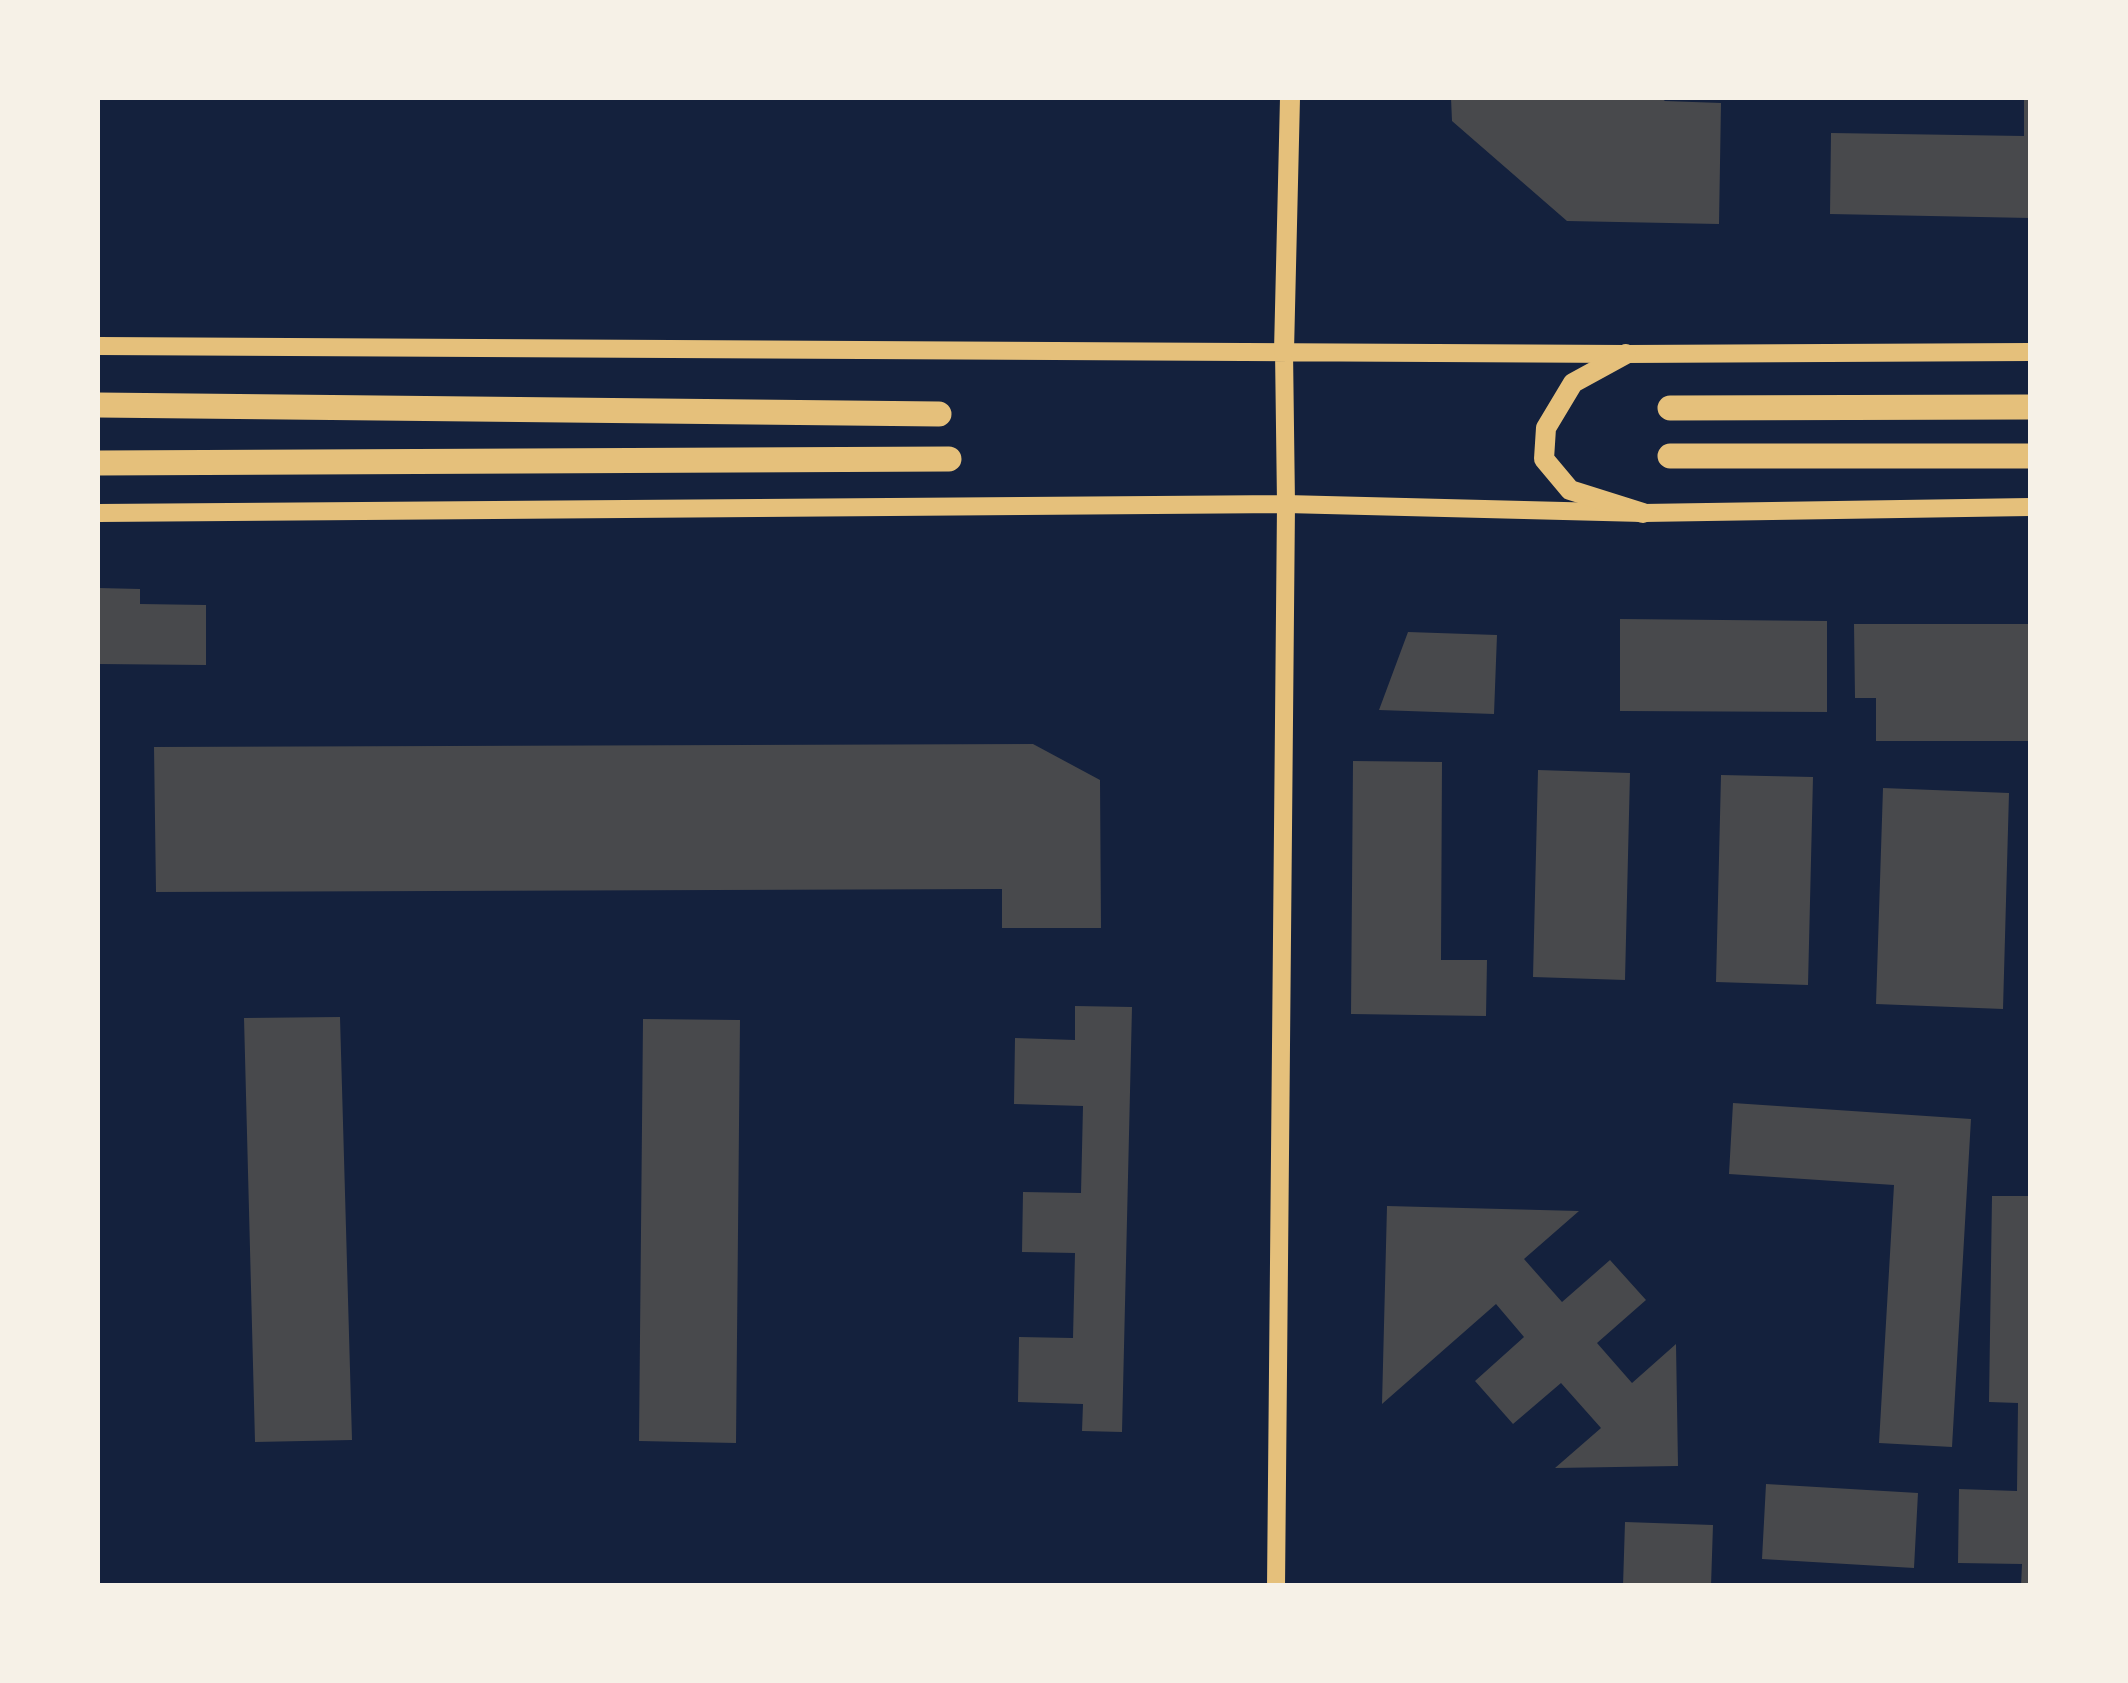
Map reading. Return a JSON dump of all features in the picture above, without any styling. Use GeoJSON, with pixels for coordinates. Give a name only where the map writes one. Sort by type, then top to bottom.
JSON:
{"type":"FeatureCollection","features":[{"type":"Feature","properties":{"kind":"main road"},"geometry":{"type":"LineString","coordinates":[[1284,351],[1290,98]]}},
{"type":"Feature","properties":{"kind":"main road"},"geometry":{"type":"LineString","coordinates":[[1626,354],[1573,384],[1546,428],[1544,459],[1570,490],[1642,512]]}},
{"type":"Feature","properties":{"kind":"main road"},"geometry":{"type":"LineString","coordinates":[[98,405],[939,414]]}},
{"type":"Feature","properties":{"kind":"main road"},"geometry":{"type":"LineString","coordinates":[[1670,408],[2030,407]]}},
{"type":"Feature","properties":{"kind":"main road"},"geometry":{"type":"LineString","coordinates":[[1670,456],[2030,456]]}},
{"type":"Feature","properties":{"kind":"main road"},"geometry":{"type":"LineString","coordinates":[[98,463],[948,459]]}},
{"type":"Feature","properties":{"kind":"street"},"geometry":{"type":"LineString","coordinates":[[98,346],[1626,354],[2030,352]]}},
{"type":"Feature","properties":{"kind":"street"},"geometry":{"type":"LineString","coordinates":[[1276,1586],[1284,351]]}},
{"type":"Feature","properties":{"kind":"street"},"geometry":{"type":"LineString","coordinates":[[98,514],[1286,504],[1642,512],[2030,507]]}},
{"type":"Feature","properties":{"kind":"building"},"geometry":{"type":"Polygon","coordinates":[[[1451,98],[1661,98],[1721,103],[1719,224],[1567,221],[1452,121],[1451,98]]]}},
{"type":"Feature","properties":{"kind":"building"},"geometry":{"type":"Polygon","coordinates":[[[2024,98],[2030,98],[2030,218],[1830,214],[1831,133],[2024,136],[2024,98]]]}},
{"type":"Feature","properties":{"kind":"building"},"geometry":{"type":"Polygon","coordinates":[[[98,588],[140,589],[140,604],[206,605],[206,665],[98,664],[98,588]]]}},
{"type":"Feature","properties":{"kind":"building"},"geometry":{"type":"Polygon","coordinates":[[[1620,619],[1827,621],[1827,712],[1620,711],[1620,619]]]}},
{"type":"Feature","properties":{"kind":"building"},"geometry":{"type":"Polygon","coordinates":[[[1854,624],[2030,624],[2030,741],[1876,741],[1876,698],[1855,698],[1854,624]]]}},
{"type":"Feature","properties":{"kind":"building"},"geometry":{"type":"Polygon","coordinates":[[[1408,632],[1497,635],[1494,714],[1379,710],[1408,632]]]}},
{"type":"Feature","properties":{"kind":"building"},"geometry":{"type":"Polygon","coordinates":[[[1033,744],[1100,780],[1101,928],[1002,928],[1002,889],[156,892],[154,747],[1033,744]]]}},
{"type":"Feature","properties":{"kind":"building"},"geometry":{"type":"Polygon","coordinates":[[[1353,761],[1442,762],[1441,960],[1487,960],[1486,1016],[1351,1014],[1353,761]]]}},
{"type":"Feature","properties":{"kind":"building"},"geometry":{"type":"Polygon","coordinates":[[[1538,770],[1630,773],[1625,980],[1533,977],[1538,770]]]}},
{"type":"Feature","properties":{"kind":"building"},"geometry":{"type":"Polygon","coordinates":[[[1721,775],[1813,777],[1808,985],[1716,982],[1721,775]]]}},
{"type":"Feature","properties":{"kind":"building"},"geometry":{"type":"Polygon","coordinates":[[[1883,788],[2009,793],[2003,1009],[1876,1004],[1883,788]]]}},
{"type":"Feature","properties":{"kind":"building"},"geometry":{"type":"Polygon","coordinates":[[[1075,1006],[1132,1007],[1122,1432],[1082,1431],[1083,1404],[1018,1402],[1019,1337],[1073,1338],[1075,1253],[1022,1252],[1023,1192],[1081,1193],[1083,1106],[1014,1104],[1015,1038],[1075,1040],[1075,1006]]]}},
{"type":"Feature","properties":{"kind":"building"},"geometry":{"type":"Polygon","coordinates":[[[340,1017],[352,1440],[255,1442],[244,1018],[340,1017]]]}},
{"type":"Feature","properties":{"kind":"building"},"geometry":{"type":"Polygon","coordinates":[[[643,1019],[740,1020],[736,1443],[639,1441],[643,1019]]]}},
{"type":"Feature","properties":{"kind":"building"},"geometry":{"type":"Polygon","coordinates":[[[1733,1103],[1971,1119],[1952,1447],[1879,1443],[1894,1185],[1729,1174],[1733,1103]]]}},
{"type":"Feature","properties":{"kind":"building"},"geometry":{"type":"Polygon","coordinates":[[[1992,1196],[2030,1196],[2030,1586],[2021,1586],[2022,1564],[1958,1563],[1959,1489],[2017,1491],[2018,1403],[1989,1402],[1992,1196]]]}},
{"type":"Feature","properties":{"kind":"building"},"geometry":{"type":"Polygon","coordinates":[[[1387,1206],[1579,1211],[1524,1259],[1562,1302],[1610,1260],[1646,1300],[1597,1343],[1632,1383],[1676,1344],[1678,1466],[1555,1468],[1601,1428],[1561,1383],[1513,1424],[1475,1381],[1524,1337],[1496,1304],[1382,1404],[1387,1206]]]}},
{"type":"Feature","properties":{"kind":"building"},"geometry":{"type":"Polygon","coordinates":[[[1766,1484],[1918,1493],[1914,1568],[1762,1559],[1766,1484]]]}},
{"type":"Feature","properties":{"kind":"building"},"geometry":{"type":"Polygon","coordinates":[[[1625,1522],[1713,1525],[1711,1586],[1623,1586],[1625,1522]]]}}]}
